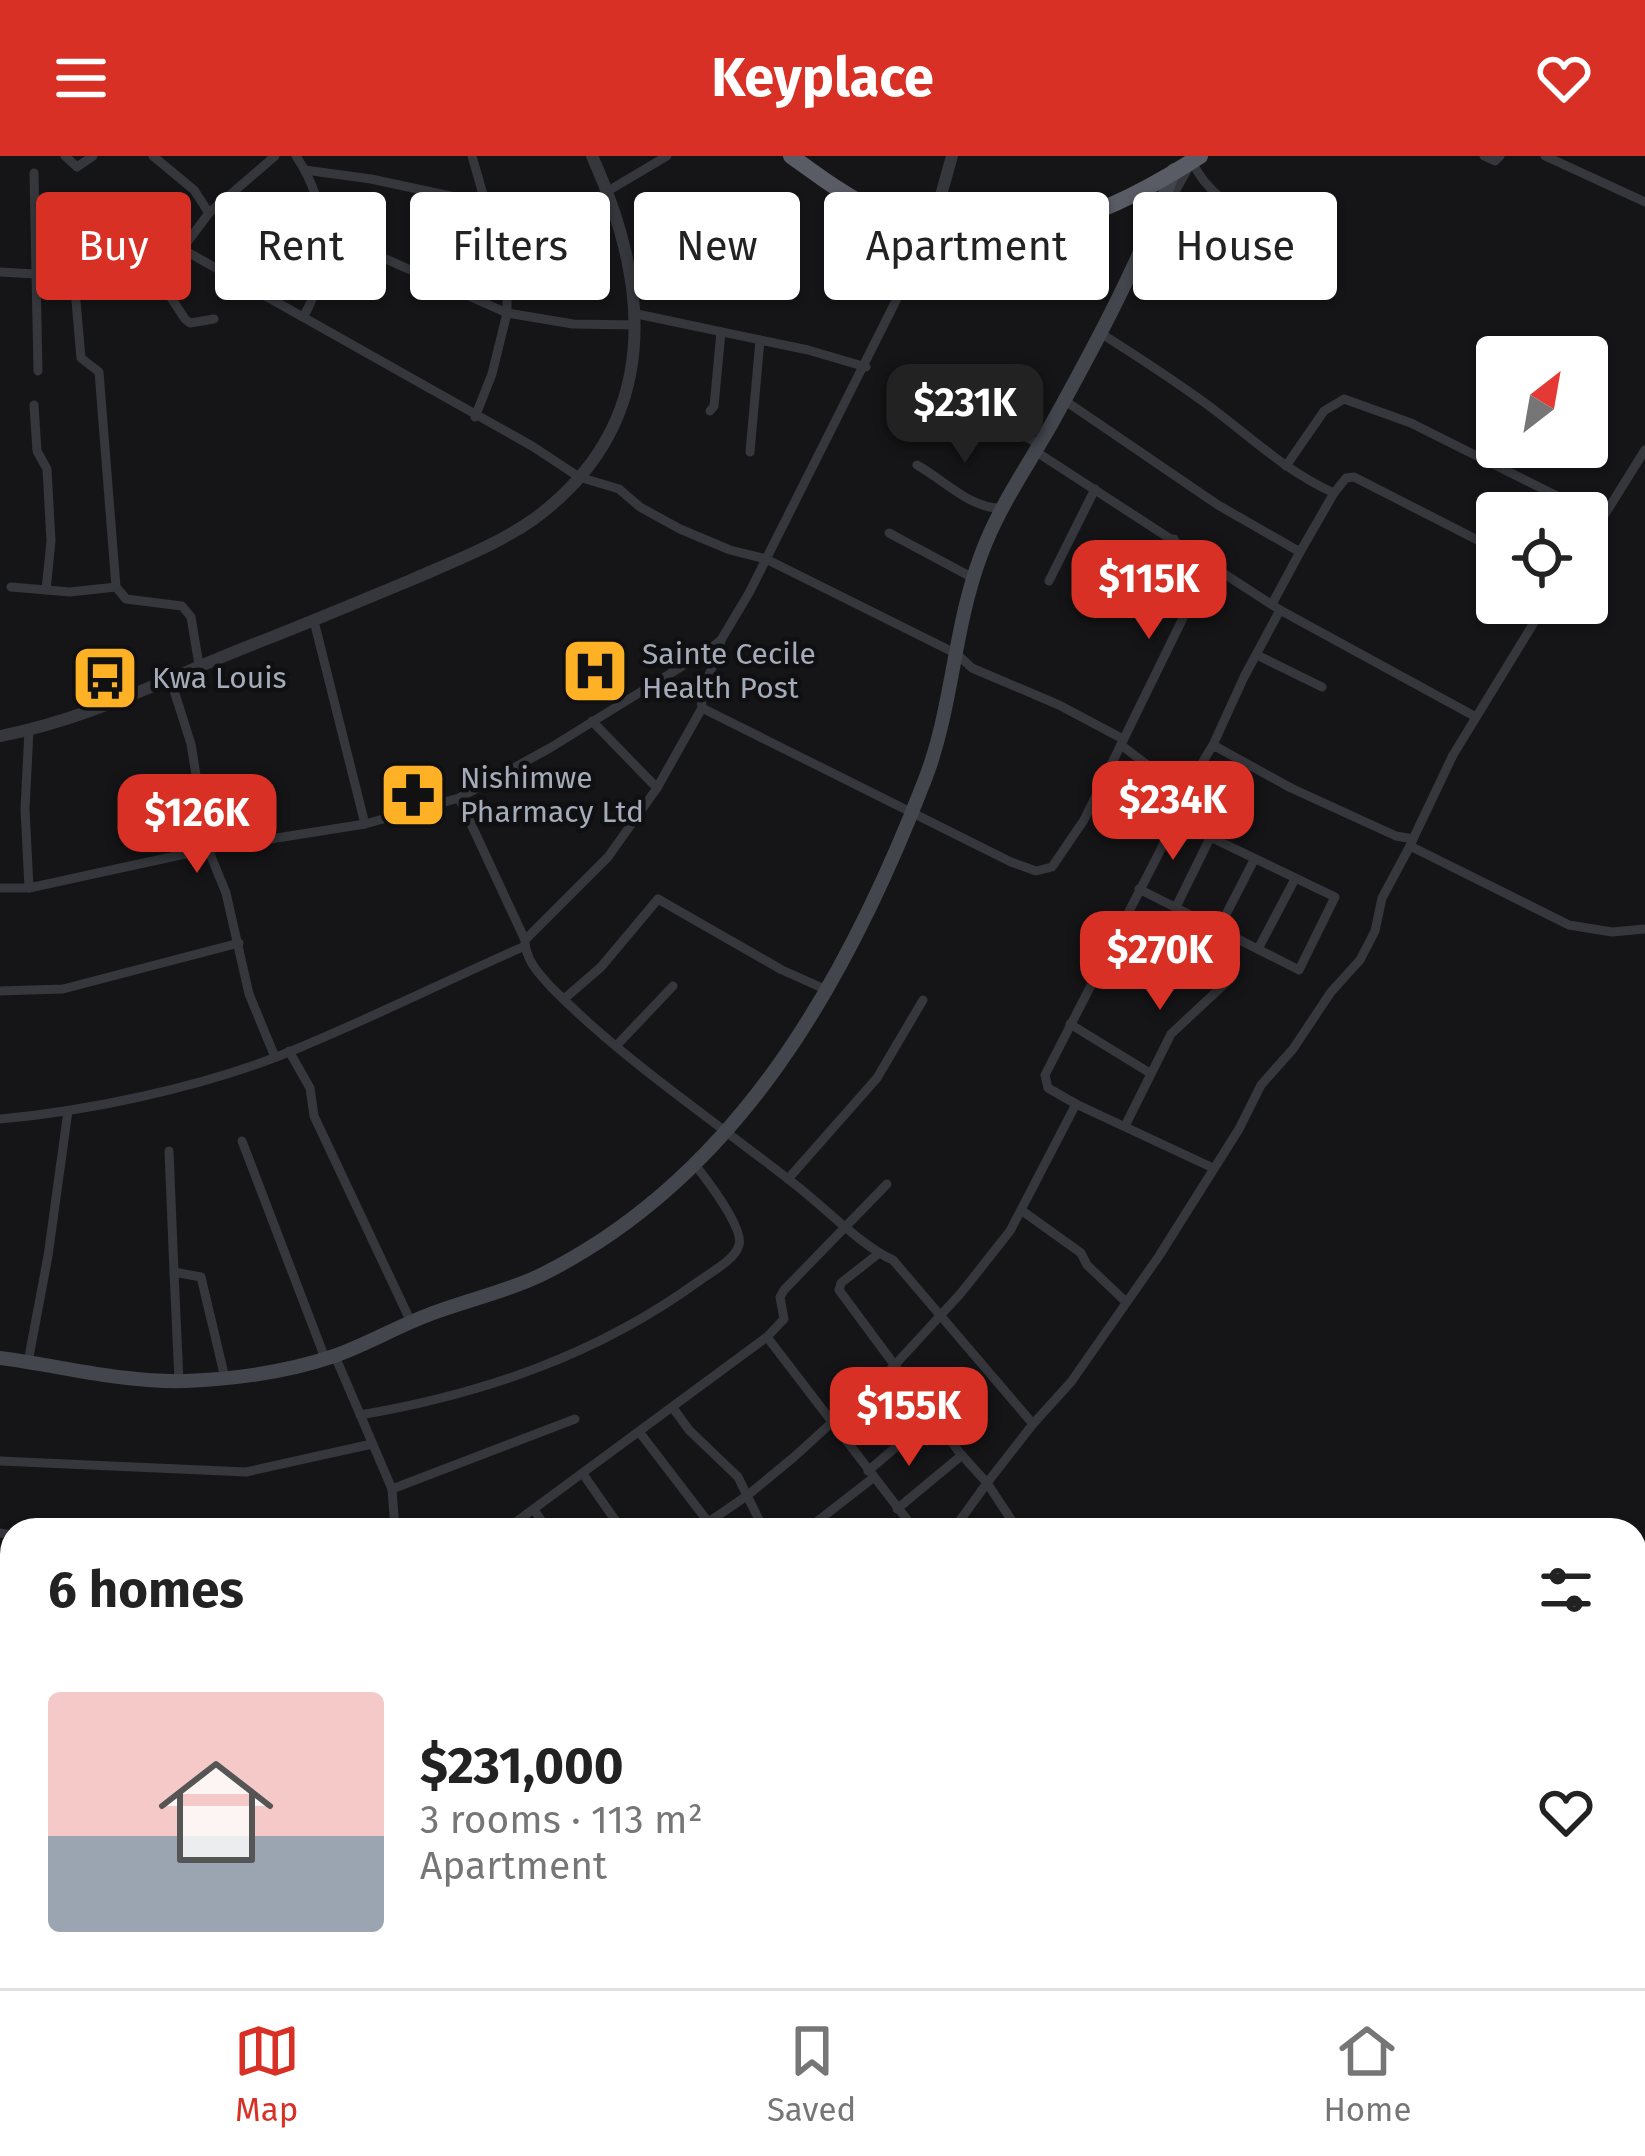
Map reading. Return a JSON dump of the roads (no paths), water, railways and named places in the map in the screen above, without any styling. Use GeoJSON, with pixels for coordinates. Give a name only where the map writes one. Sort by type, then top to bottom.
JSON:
{"type":"FeatureCollection","features":[{"type":"Feature","properties":{"kind":"highway"},"geometry":{"type":"LineString","coordinates":[[791,156],[846,192]]}},
{"type":"Feature","properties":{"kind":"highway"},"geometry":{"type":"LineString","coordinates":[[1109,204],[1195,158]]}},
{"type":"Feature","properties":{"kind":"main road"},"geometry":{"type":"LineString","coordinates":[[0,1358],[179,1381],[225,1378],[330,1357],[564,1262],[623,1226],[696,1166],[795,1044],[863,927],[932,759],[973,578],[1001,508],[1099,332],[1174,170]]}},
{"type":"Feature","properties":{"kind":"street"},"geometry":{"type":"LineString","coordinates":[[65,156],[77,167],[93,156]]}},
{"type":"Feature","properties":{"kind":"street"},"geometry":{"type":"LineString","coordinates":[[154,156],[194,190],[209,214]]}},
{"type":"Feature","properties":{"kind":"street"},"geometry":{"type":"LineString","coordinates":[[191,237],[209,214],[275,156]]}},
{"type":"Feature","properties":{"kind":"street"},"geometry":{"type":"LineString","coordinates":[[296,156],[311,192]]}},
{"type":"Feature","properties":{"kind":"street"},"geometry":{"type":"LineString","coordinates":[[472,156],[481,192]]}},
{"type":"Feature","properties":{"kind":"street"},"geometry":{"type":"LineString","coordinates":[[0,736],[29,730],[170,678],[514,532],[579,477],[624,395],[637,320],[633,271],[608,190],[592,156]]}},
{"type":"Feature","properties":{"kind":"street"},"geometry":{"type":"LineString","coordinates":[[608,190],[667,156]]}},
{"type":"Feature","properties":{"kind":"street"},"geometry":{"type":"LineString","coordinates":[[942,192],[952,156]]}},
{"type":"Feature","properties":{"kind":"street"},"geometry":{"type":"LineString","coordinates":[[1484,156],[1495,161],[1500,156]]}},
{"type":"Feature","properties":{"kind":"street"},"geometry":{"type":"LineString","coordinates":[[1545,156],[1645,202]]}},
{"type":"Feature","properties":{"kind":"street"},"geometry":{"type":"LineString","coordinates":[[1195,158],[1199,177],[1215,192]]}},
{"type":"Feature","properties":{"kind":"street"},"geometry":{"type":"LineString","coordinates":[[1111,308],[1195,158]]}},
{"type":"Feature","properties":{"kind":"street"},"geometry":{"type":"LineString","coordinates":[[305,170],[434,192]]}},
{"type":"Feature","properties":{"kind":"street"},"geometry":{"type":"LineString","coordinates":[[34,172],[36,222]]}},
{"type":"Feature","properties":{"kind":"street"},"geometry":{"type":"LineString","coordinates":[[191,254],[579,477],[619,489],[680,529],[766,559],[957,654],[972,668],[1059,704],[1122,742],[1150,767],[1190,782]]}},
{"type":"Feature","properties":{"kind":"street"},"geometry":{"type":"LineString","coordinates":[[386,259],[507,313],[573,324],[637,320],[721,332],[866,367]]}},
{"type":"Feature","properties":{"kind":"street"},"geometry":{"type":"LineString","coordinates":[[0,272],[36,271]]}},
{"type":"Feature","properties":{"kind":"street"},"geometry":{"type":"LineString","coordinates":[[38,300],[38,371]]}},
{"type":"Feature","properties":{"kind":"street"},"geometry":{"type":"LineString","coordinates":[[76,300],[81,358],[99,372],[116,586],[126,599],[182,606],[191,617],[199,665]]}},
{"type":"Feature","properties":{"kind":"street"},"geometry":{"type":"LineString","coordinates":[[172,300],[190,322],[214,319]]}},
{"type":"Feature","properties":{"kind":"street"},"geometry":{"type":"LineString","coordinates":[[304,316],[311,300]]}},
{"type":"Feature","properties":{"kind":"street"},"geometry":{"type":"LineString","coordinates":[[476,417],[489,388],[507,313],[505,300]]}},
{"type":"Feature","properties":{"kind":"street"},"geometry":{"type":"LineString","coordinates":[[0,1118],[68,1111],[275,1058],[525,943],[608,856],[657,788],[702,708],[701,696],[721,640],[898,300]]}},
{"type":"Feature","properties":{"kind":"street"},"geometry":{"type":"LineString","coordinates":[[710,411],[721,332]]}},
{"type":"Feature","properties":{"kind":"street"},"geometry":{"type":"LineString","coordinates":[[1099,332],[1286,466],[1334,493]]}},
{"type":"Feature","properties":{"kind":"street"},"geometry":{"type":"LineString","coordinates":[[750,452],[760,340]]}},
{"type":"Feature","properties":{"kind":"street"},"geometry":{"type":"LineString","coordinates":[[939,389],[1037,448],[1276,607],[1477,716]]}},
{"type":"Feature","properties":{"kind":"street"},"geometry":{"type":"LineString","coordinates":[[1064,400],[1218,505],[1300,552]]}},
{"type":"Feature","properties":{"kind":"street"},"geometry":{"type":"LineString","coordinates":[[1286,466],[1324,411],[1345,400],[1411,423],[1549,492]]}},
{"type":"Feature","properties":{"kind":"street"},"geometry":{"type":"LineString","coordinates":[[34,405],[37,451],[48,488],[51,542],[46,590]]}},
{"type":"Feature","properties":{"kind":"street"},"geometry":{"type":"LineString","coordinates":[[1608,507],[1645,450]]}},
{"type":"Feature","properties":{"kind":"street"},"geometry":{"type":"LineString","coordinates":[[917,466],[949,483],[973,504],[1001,508]]}},
{"type":"Feature","properties":{"kind":"street"},"geometry":{"type":"LineString","coordinates":[[1213,1168],[1076,1104],[1044,1081],[1190,782],[1213,746],[1300,552],[1334,493],[1346,478],[1354,477],[1476,539]]}},
{"type":"Feature","properties":{"kind":"street"},"geometry":{"type":"LineString","coordinates":[[1049,581],[1095,489]]}},
{"type":"Feature","properties":{"kind":"street"},"geometry":{"type":"LineString","coordinates":[[889,533],[973,578]]}},
{"type":"Feature","properties":{"kind":"street"},"geometry":{"type":"LineString","coordinates":[[1144,594],[1174,539]]}},
{"type":"Feature","properties":{"kind":"street"},"geometry":{"type":"LineString","coordinates":[[702,708],[910,814],[1025,868],[1046,870],[1084,820],[1210,563]]}},
{"type":"Feature","properties":{"kind":"street"},"geometry":{"type":"LineString","coordinates":[[11,587],[70,592],[116,586]]}},
{"type":"Feature","properties":{"kind":"street"},"geometry":{"type":"LineString","coordinates":[[314,620],[365,824]]}},
{"type":"Feature","properties":{"kind":"street"},"geometry":{"type":"LineString","coordinates":[[962,1518],[1071,1382],[1178,1228],[1261,1085],[1294,1049],[1368,946],[1379,905],[1445,771],[1533,624]]}},
{"type":"Feature","properties":{"kind":"street"},"geometry":{"type":"LineString","coordinates":[[0,888],[29,888],[208,849],[365,824],[460,798],[721,640]]}},
{"type":"Feature","properties":{"kind":"street"},"geometry":{"type":"LineString","coordinates":[[1257,655],[1322,687]]}},
{"type":"Feature","properties":{"kind":"street"},"geometry":{"type":"LineString","coordinates":[[170,678],[191,744],[208,849],[226,893],[249,994],[275,1058]]}},
{"type":"Feature","properties":{"kind":"street"},"geometry":{"type":"LineString","coordinates":[[592,721],[657,788]]}},
{"type":"Feature","properties":{"kind":"street"},"geometry":{"type":"LineString","coordinates":[[29,730],[25,809],[29,888]]}},
{"type":"Feature","properties":{"kind":"street"},"geometry":{"type":"LineString","coordinates":[[1213,746],[1569,926],[1612,932],[1645,929]]}},
{"type":"Feature","properties":{"kind":"street"},"geometry":{"type":"LineString","coordinates":[[460,798],[535,969],[617,1046],[878,1254],[893,1260],[1033,1424]]}},
{"type":"Feature","properties":{"kind":"street"},"geometry":{"type":"LineString","coordinates":[[1139,889],[1299,970],[1318,935],[1335,897],[1175,820]]}},
{"type":"Feature","properties":{"kind":"street"},"geometry":{"type":"LineString","coordinates":[[1177,907],[1210,838]]}},
{"type":"Feature","properties":{"kind":"street"},"geometry":{"type":"LineString","coordinates":[[1219,928],[1253,860]]}},
{"type":"Feature","properties":{"kind":"street"},"geometry":{"type":"LineString","coordinates":[[1258,949],[1295,879]]}},
{"type":"Feature","properties":{"kind":"street"},"geometry":{"type":"LineString","coordinates":[[564,999],[601,967],[658,899],[782,970],[827,989]]}},
{"type":"Feature","properties":{"kind":"street"},"geometry":{"type":"LineString","coordinates":[[0,992],[63,989],[238,943]]}},
{"type":"Feature","properties":{"kind":"street"},"geometry":{"type":"LineString","coordinates":[[1105,953],[1232,977],[1171,1034],[1125,1126]]}},
{"type":"Feature","properties":{"kind":"street"},"geometry":{"type":"LineString","coordinates":[[617,1046],[673,986]]}},
{"type":"Feature","properties":{"kind":"street"},"geometry":{"type":"LineString","coordinates":[[788,1179],[877,1078],[923,1000]]}},
{"type":"Feature","properties":{"kind":"street"},"geometry":{"type":"LineString","coordinates":[[1070,1024],[1150,1073]]}},
{"type":"Feature","properties":{"kind":"street"},"geometry":{"type":"LineString","coordinates":[[289,1052],[310,1088],[314,1116],[411,1322]]}},
{"type":"Feature","properties":{"kind":"street"},"geometry":{"type":"LineString","coordinates":[[716,1518],[748,1496],[894,1366],[992,1256],[1076,1104]]}},
{"type":"Feature","properties":{"kind":"street"},"geometry":{"type":"LineString","coordinates":[[28,1362],[68,1111]]}},
{"type":"Feature","properties":{"kind":"street"},"geometry":{"type":"LineString","coordinates":[[242,1141],[330,1357],[392,1489],[394,1518]]}},
{"type":"Feature","properties":{"kind":"street"},"geometry":{"type":"LineString","coordinates":[[169,1151],[179,1381]]}},
{"type":"Feature","properties":{"kind":"street"},"geometry":{"type":"LineString","coordinates":[[360,1414],[440,1398],[555,1364],[646,1317],[704,1277],[741,1242],[716,1190],[696,1166]]}},
{"type":"Feature","properties":{"kind":"street"},"geometry":{"type":"LineString","coordinates":[[522,1518],[767,1337],[784,1319],[782,1293],[887,1184]]}},
{"type":"Feature","properties":{"kind":"street"},"geometry":{"type":"LineString","coordinates":[[1021,1210],[1081,1253],[1087,1265],[1126,1302]]}},
{"type":"Feature","properties":{"kind":"street"},"geometry":{"type":"LineString","coordinates":[[878,1254],[838,1290],[1010,1518]]}},
{"type":"Feature","properties":{"kind":"street"},"geometry":{"type":"LineString","coordinates":[[174,1272],[201,1277],[225,1378]]}},
{"type":"Feature","properties":{"kind":"street"},"geometry":{"type":"LineString","coordinates":[[767,1337],[902,1518]]}},
{"type":"Feature","properties":{"kind":"street"},"geometry":{"type":"LineString","coordinates":[[674,1408],[689,1430],[738,1477],[758,1518]]}},
{"type":"Feature","properties":{"kind":"street"},"geometry":{"type":"LineString","coordinates":[[392,1489],[575,1419]]}},
{"type":"Feature","properties":{"kind":"street"},"geometry":{"type":"LineString","coordinates":[[820,1518],[917,1429]]}},
{"type":"Feature","properties":{"kind":"street"},"geometry":{"type":"LineString","coordinates":[[640,1432],[695,1518]]}},
{"type":"Feature","properties":{"kind":"street"},"geometry":{"type":"LineString","coordinates":[[0,1461],[246,1472],[372,1444]]}},
{"type":"Feature","properties":{"kind":"street"},"geometry":{"type":"LineString","coordinates":[[898,1510],[962,1455]]}},
{"type":"Feature","properties":{"kind":"street"},"geometry":{"type":"LineString","coordinates":[[583,1474],[614,1518]]}},
{"type":"Feature","properties":{"kind":"street"},"geometry":{"type":"LineString","coordinates":[[534,1510],[540,1518]]}},
{"type":"Feature","properties":{"kind":"place","name":"Sainte Cecile Health Post"},"geometry":{"type":"Point","coordinates":[595,671]}},
{"type":"Feature","properties":{"kind":"place","name":"Kwa Louis"},"geometry":{"type":"Point","coordinates":[105,678]}},
{"type":"Feature","properties":{"kind":"place","name":"Nishimwe Pharmacy Ltd"},"geometry":{"type":"Point","coordinates":[413,795]}}]}
